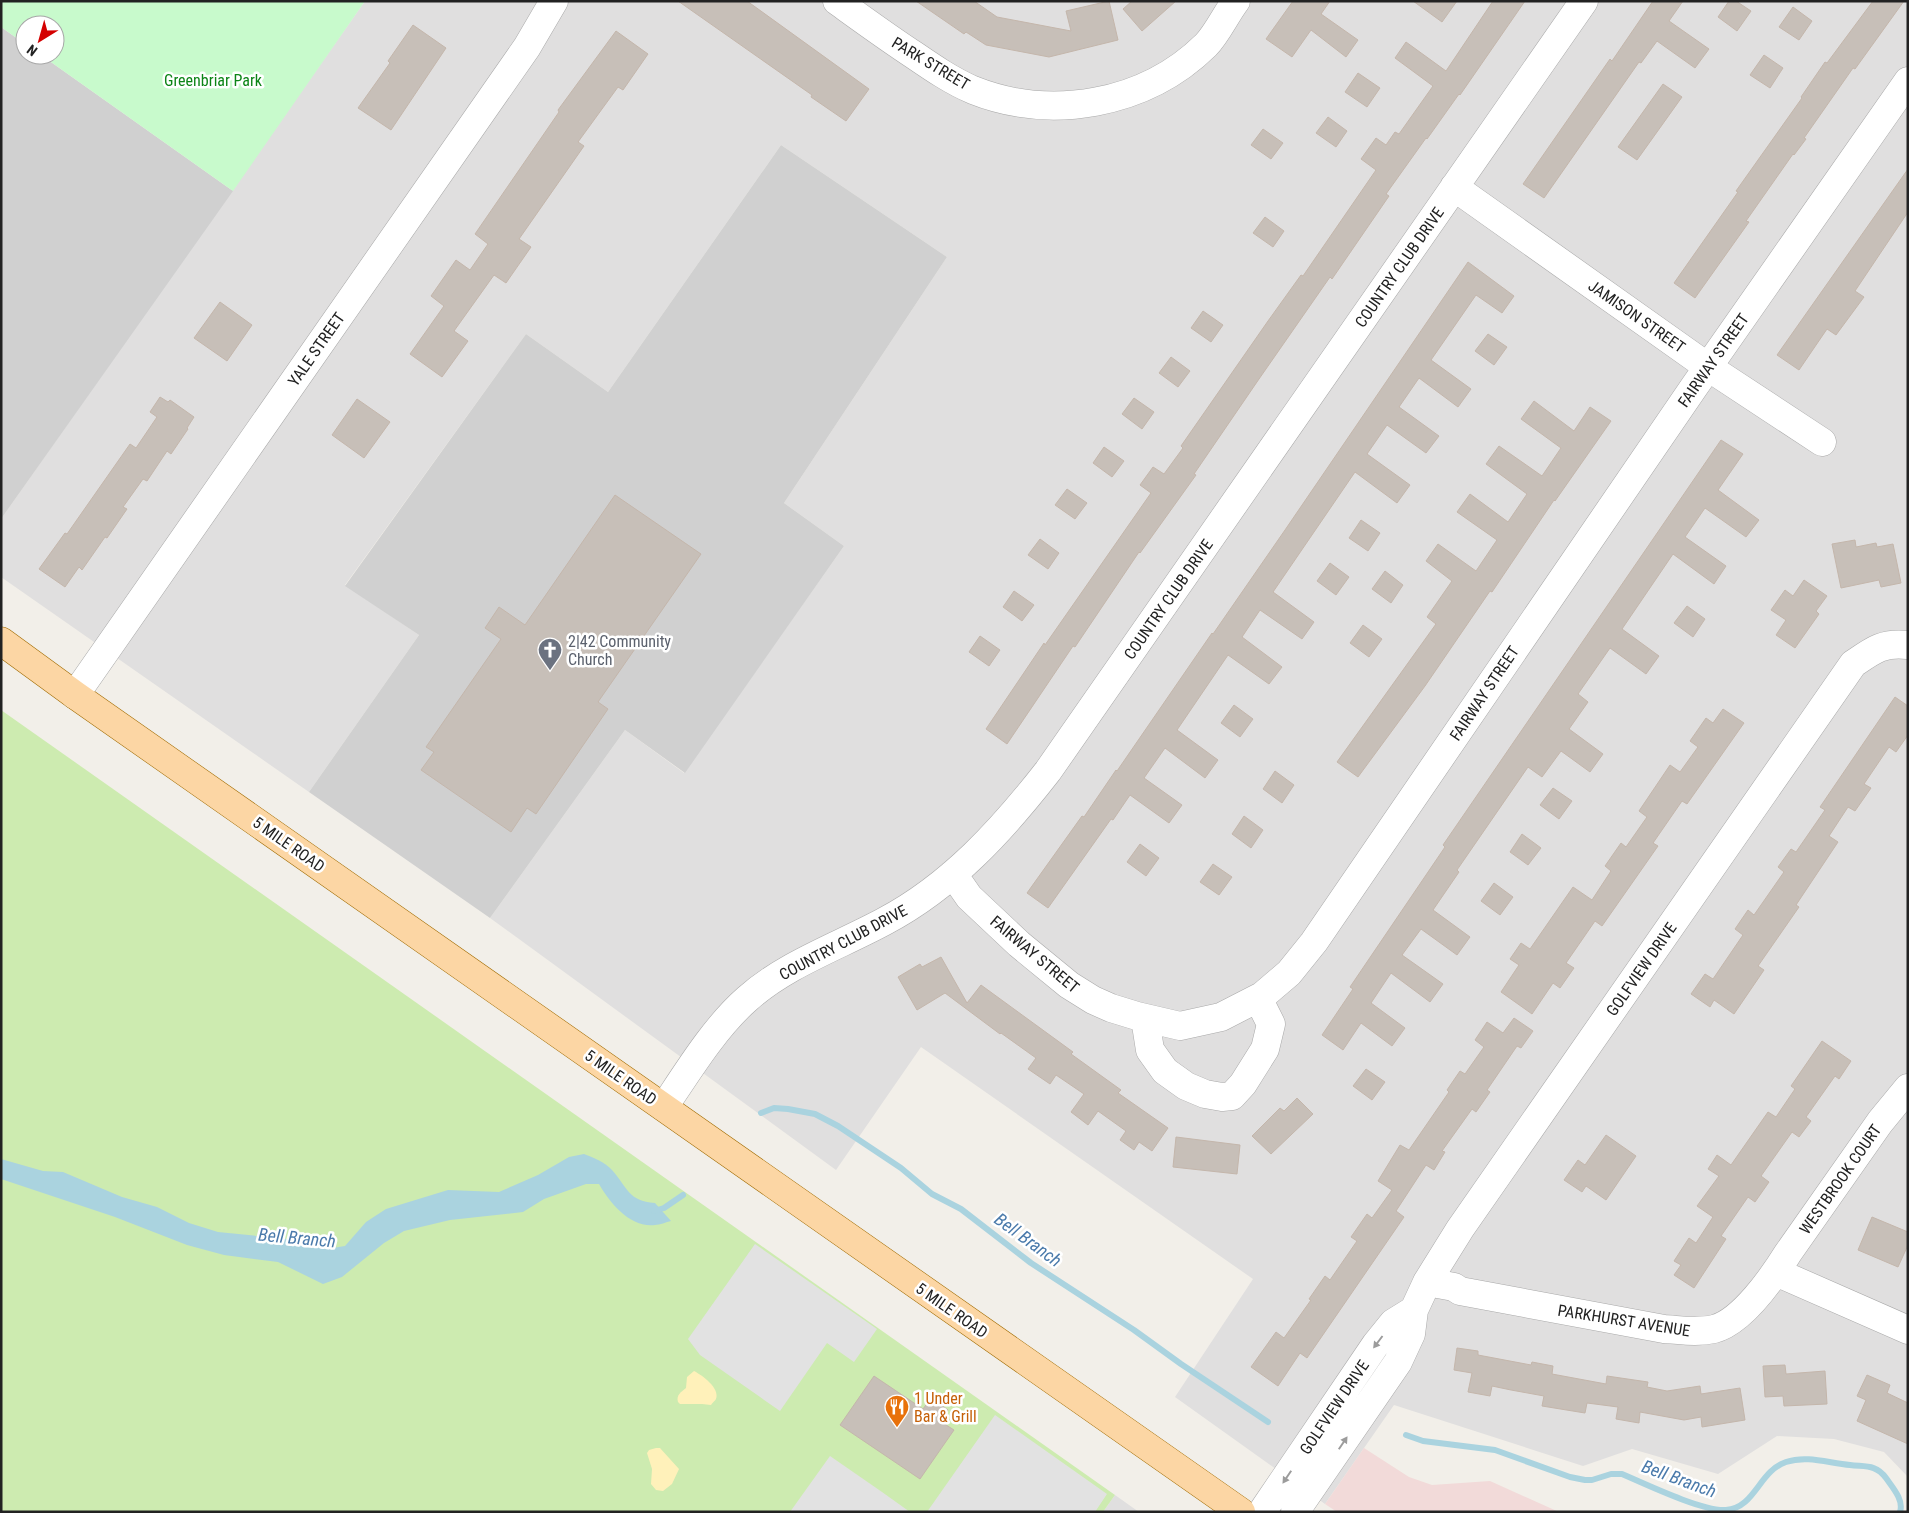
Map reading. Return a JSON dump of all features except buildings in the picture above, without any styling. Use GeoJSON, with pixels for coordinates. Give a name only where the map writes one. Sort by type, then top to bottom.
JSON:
{"type":"FeatureCollection","features":[{"type":"Feature","properties":{"kind":"main road","name":"5 MILE ROAD"},"geometry":{"type":"LineString","coordinates":[[1,641],[75,695],[1241,1512]]}},
{"type":"Feature","properties":{"kind":"street","name":"YALE STREET"},"geometry":{"type":"LineString","coordinates":[[75,695],[527,46],[554,1]]}},
{"type":"Feature","properties":{"kind":"street","name":"PARK STREET"},"geometry":{"type":"LineString","coordinates":[[836,1],[946,76],[972,89],[1001,99],[1030,105],[1054,106],[1090,103],[1112,98],[1160,79],[1184,63],[1207,44],[1236,1]]}},
{"type":"Feature","properties":{"kind":"street","name":"COUNTRY CLUB DRIVE"},"geometry":{"type":"LineString","coordinates":[[664,1107],[725,1021],[763,985],[788,969],[886,921],[925,896],[998,832],[1048,771],[1584,1]]}},
{"type":"Feature","properties":{"kind":"street","name":"FAIRWAY STREET"},"geometry":{"type":"LineString","coordinates":[[952,874],[969,897],[1019,944],[1069,985],[1093,1000],[1111,1008],[1180,1026],[1221,1017],[1258,998],[1275,986],[1289,973],[1314,942],[1708,367],[1908,81]]}},
{"type":"Feature","properties":{"kind":"street","name":"JAMISON STREET"},"geometry":{"type":"LineString","coordinates":[[1454,187],[1708,367],[1822,442]]}},
{"type":"Feature","properties":{"kind":"street","name":"GOLFVIEW DRIVE"},"geometry":{"type":"LineString","coordinates":[[1295,1512],[1398,1362],[1411,1334],[1414,1310],[1427,1282],[1460,1229],[1853,664],[1875,648],[1897,645]]}},
{"type":"Feature","properties":{"kind":"street"},"geometry":{"type":"LineString","coordinates":[[1145,1018],[1150,1050],[1165,1070],[1186,1086],[1205,1094],[1222,1098],[1232,1096],[1243,1084],[1265,1048],[1272,1024],[1258,998]]}},
{"type":"Feature","properties":{"kind":"street","name":"WESTBROOK COURT"},"geometry":{"type":"LineString","coordinates":[[1776,1272],[1880,1122],[1908,1088]]}},
{"type":"Feature","properties":{"kind":"street"},"geometry":{"type":"LineString","coordinates":[[1776,1272],[1908,1330]]}},
{"type":"Feature","properties":{"kind":"street","name":"PARKHURST AVENUE"},"geometry":{"type":"LineString","coordinates":[[1427,1282],[1454,1287],[1460,1291],[1664,1329],[1696,1332],[1716,1329],[1729,1322],[1750,1303],[1776,1272]]}},
{"type":"Feature","properties":{"kind":"street","name":"GOLFVIEW DRIVE"},"geometry":{"type":"LineString","coordinates":[[1262,1512],[1376,1344],[1393,1323],[1414,1310]]}},
{"type":"Feature","properties":{"kind":"shaded area"},"geometry":{"type":"Polygon","coordinates":[[[365,1],[1908,1],[1908,1477],[1884,1452],[1834,1439],[1777,1436],[1718,1474],[1632,1449],[1583,1466],[1394,1405],[1325,1504],[1175,1397],[1253,1279],[921,1047],[836,1170],[490,918],[625,730],[684,773],[844,546],[784,503],[947,257],[781,145],[608,392],[526,334],[345,585],[419,635],[309,792],[1,577],[1,519],[365,1]]]}},
{"type":"Feature","properties":{"kind":"shaded area"},"geometry":{"type":"Polygon","coordinates":[[[1,27],[15,37],[15,65],[55,65],[233,191],[1,519],[1,27]]]}},
{"type":"Feature","properties":{"kind":"shaded area"},"geometry":{"type":"Polygon","coordinates":[[[781,145],[947,257],[784,503],[844,546],[685,773],[625,730],[490,918],[309,792],[419,635],[345,586],[526,334],[608,392],[781,145]]]}},
{"type":"Feature","properties":{"kind":"shaded area"},"geometry":{"type":"Polygon","coordinates":[[[755,1244],[877,1329],[854,1362],[827,1343],[780,1411],[700,1355],[688,1339],[755,1244]]]}},
{"type":"Feature","properties":{"kind":"shaded area"},"geometry":{"type":"Polygon","coordinates":[[[995,1415],[1107,1494],[1095,1512],[927,1512],[995,1415]]]}},
{"type":"Feature","properties":{"kind":"shaded area"},"geometry":{"type":"Polygon","coordinates":[[[1364,1448],[1409,1477],[1432,1485],[1490,1481],[1559,1512],[1337,1512],[1325,1504],[1364,1448]]]}},
{"type":"Feature","properties":{"kind":"shaded area"},"geometry":{"type":"Polygon","coordinates":[[[830,1456],[882,1492],[910,1512],[790,1512],[830,1456]]]}},
{"type":"Feature","properties":{"kind":"shaded area"},"geometry":{"type":"Polygon","coordinates":[[[1115,1495],[1139,1512],[1103,1512],[1115,1495]]]}},
{"type":"Feature","properties":{"kind":"green space","name":"Greenbriar Park"},"geometry":{"type":"Polygon","coordinates":[[[1,1],[365,1],[233,191],[55,65],[65,65],[65,15],[15,15],[15,37],[1,27],[1,1]]]}},
{"type":"Feature","properties":{"kind":"green space"},"geometry":{"type":"Polygon","coordinates":[[[1,710],[1115,1495],[1103,1512],[1,1512],[1,710]]]}},
{"type":"Feature","properties":{"kind":"sand"},"geometry":{"type":"Polygon","coordinates":[[[694,1371],[713,1386],[717,1395],[711,1405],[680,1404],[678,1402],[678,1396],[686,1388],[687,1377],[694,1371]]]}},
{"type":"Feature","properties":{"kind":"sand"},"geometry":{"type":"Polygon","coordinates":[[[660,1448],[679,1469],[672,1484],[663,1491],[656,1490],[651,1484],[652,1469],[647,1453],[649,1450],[660,1448]]]}},
{"type":"Feature","properties":{"kind":"water"},"geometry":{"type":"Polygon","coordinates":[[[584,1154],[606,1165],[629,1192],[639,1200],[655,1203],[671,1221],[659,1225],[637,1223],[615,1206],[599,1184],[586,1184],[544,1199],[523,1212],[450,1220],[404,1231],[384,1243],[342,1277],[323,1284],[278,1262],[224,1255],[187,1245],[115,1217],[1,1179],[1,1159],[43,1171],[63,1172],[122,1197],[157,1207],[189,1223],[218,1232],[307,1242],[326,1249],[345,1246],[366,1222],[386,1209],[448,1190],[499,1192],[538,1175],[569,1157],[584,1154]]]}},
{"type":"Feature","properties":{"kind":"waterway","name":"Bell Branch"},"geometry":{"type":"LineString","coordinates":[[761,1113],[774,1108],[788,1109],[815,1114],[838,1126],[901,1168],[932,1194],[961,1209],[1031,1263],[1134,1330],[1268,1422]]}},
{"type":"Feature","properties":{"kind":"waterway","name":"Bell Branch"},"geometry":{"type":"LineString","coordinates":[[654,1211],[664,1208],[683,1195]]}},
{"type":"Feature","properties":{"kind":"waterway","name":"Bell Branch"},"geometry":{"type":"LineString","coordinates":[[1406,1435],[1423,1441],[1495,1450],[1570,1477],[1585,1480],[1592,1480],[1611,1474],[1622,1474],[1689,1502],[1704,1507],[1726,1510],[1736,1508],[1744,1503],[1769,1473],[1786,1462],[1810,1459],[1870,1467],[1878,1470],[1895,1490],[1900,1503],[1900,1512]]}},
{"type":"Feature","properties":{"kind":"place","name":"2|42 Community Church"},"geometry":{"type":"Point","coordinates":[550,671]}},
{"type":"Feature","properties":{"kind":"place","name":"1 Under Bar & Grill"},"geometry":{"type":"Point","coordinates":[897,1428]}}]}
